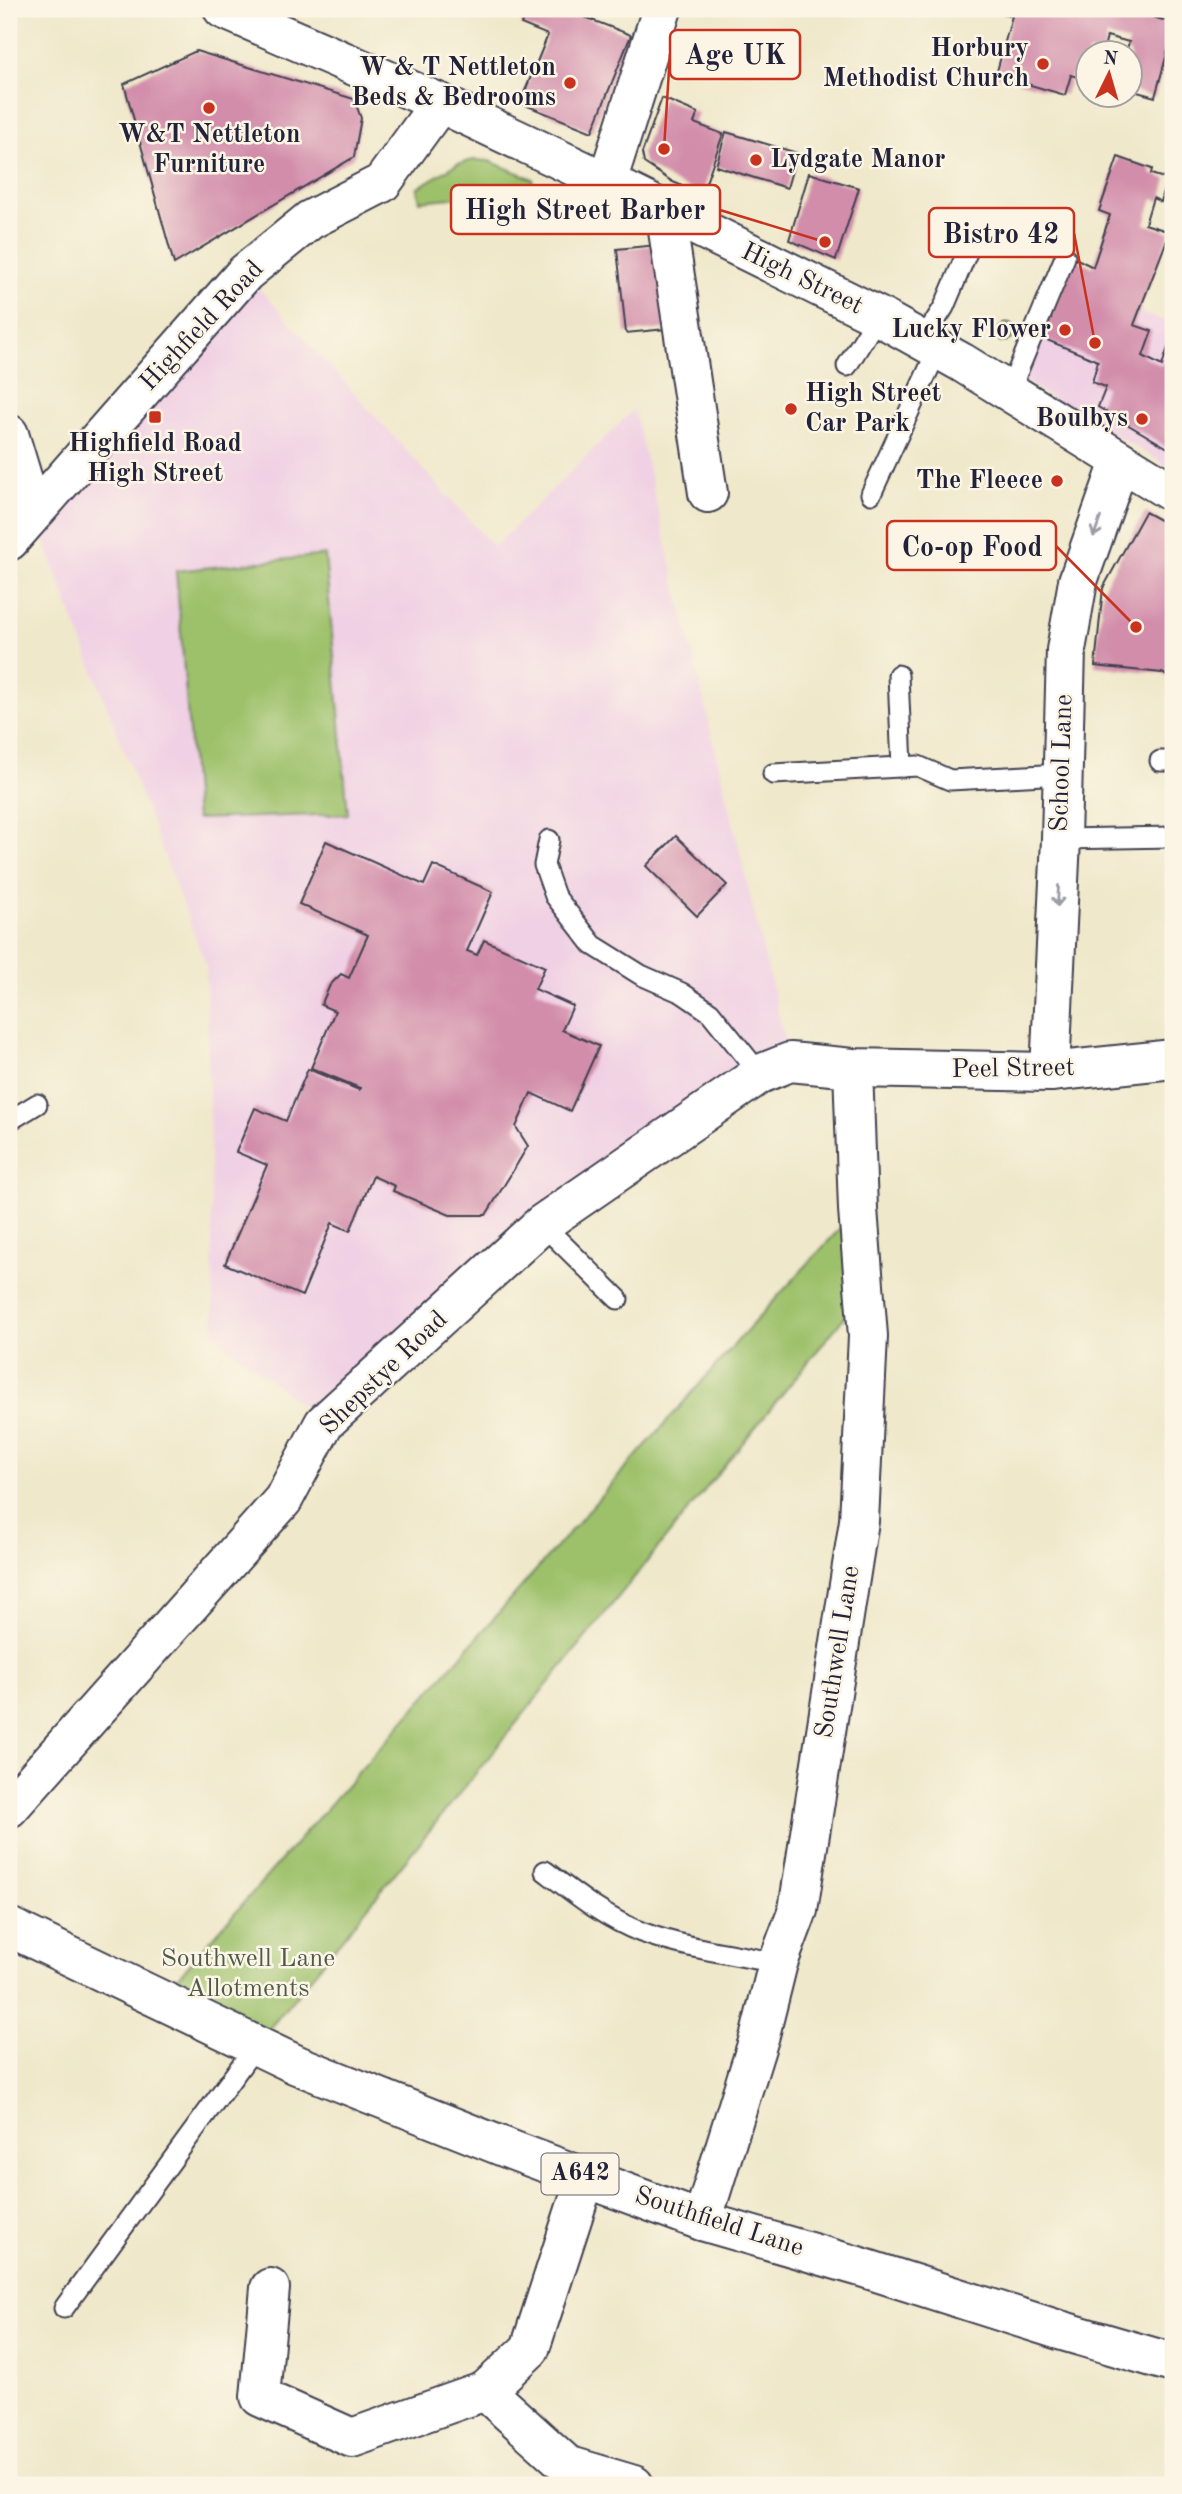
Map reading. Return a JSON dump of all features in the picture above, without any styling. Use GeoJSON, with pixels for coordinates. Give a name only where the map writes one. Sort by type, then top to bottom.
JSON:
{"type":"FeatureCollection","features":[{"type":"Feature","properties":{"kind":"main road","name":"High Street"},"geometry":{"type":"LineString","coordinates":[[223,9],[440,103],[878,316],[931,344],[1173,493]]}},
{"type":"Feature","properties":{"kind":"main road"},"geometry":{"type":"LineString","coordinates":[[607,182],[662,9]]}},
{"type":"Feature","properties":{"kind":"main road","name":"Highfield Road"},"geometry":{"type":"LineString","coordinates":[[21,527],[245,274],[310,220],[382,183],[440,103]]}},
{"type":"Feature","properties":{"kind":"main road"},"geometry":{"type":"LineString","coordinates":[[665,211],[708,493]]}},
{"type":"Feature","properties":{"kind":"main road"},"geometry":{"type":"LineString","coordinates":[[9,434],[21,527]]}},
{"type":"Feature","properties":{"kind":"main road","name":"School Lane"},"geometry":{"type":"LineString","coordinates":[[1050,1072],[1066,650],[1077,581],[1120,462]]}},
{"type":"Feature","properties":{"kind":"main road","name":"Peel Street"},"geometry":{"type":"LineString","coordinates":[[853,1068],[1050,1072],[1173,1059]]}},
{"type":"Feature","properties":{"kind":"main road","name":"Shepstye Road"},"geometry":{"type":"LineString","coordinates":[[9,1808],[283,1500],[324,1423],[542,1224],[760,1074],[790,1062],[853,1068]]}},
{"type":"Feature","properties":{"kind":"main road","name":"Southwell Lane"},"geometry":{"type":"LineString","coordinates":[[702,2221],[760,2035],[778,1963],[797,1910],[859,1521],[868,1336],[858,1209],[853,1068]]}},
{"type":"Feature","properties":{"kind":"main road","name":"Southfield Lane"},"geometry":{"type":"LineString","coordinates":[[9,1927],[297,2065],[514,2151],[702,2221],[1173,2363]]}},
{"type":"Feature","properties":{"kind":"main road"},"geometry":{"type":"LineString","coordinates":[[270,2288],[260,2397],[352,2438],[485,2391],[530,2349],[586,2176]]}},
{"type":"Feature","properties":{"kind":"main road"},"geometry":{"type":"LineString","coordinates":[[485,2391],[567,2465],[634,2485]]}},
{"type":"Feature","properties":{"kind":"lane"},"geometry":{"type":"LineString","coordinates":[[871,494],[971,243]]}},
{"type":"Feature","properties":{"kind":"lane"},"geometry":{"type":"LineString","coordinates":[[1009,392],[1065,257]]}},
{"type":"Feature","properties":{"kind":"lane"},"geometry":{"type":"LineString","coordinates":[[847,366],[878,316]]}},
{"type":"Feature","properties":{"kind":"lane"},"geometry":{"type":"LineString","coordinates":[[898,675],[902,767]]}},
{"type":"Feature","properties":{"kind":"lane"},"geometry":{"type":"LineString","coordinates":[[772,774],[918,766],[950,780],[1062,774]]}},
{"type":"Feature","properties":{"kind":"lane"},"geometry":{"type":"LineString","coordinates":[[1060,839],[1173,837]]}},
{"type":"Feature","properties":{"kind":"lane"},"geometry":{"type":"LineString","coordinates":[[550,840],[544,865],[555,896],[593,945],[641,975],[682,993],[710,1012],[760,1074]]}},
{"type":"Feature","properties":{"kind":"lane"},"geometry":{"type":"LineString","coordinates":[[9,1121],[37,1104]]}},
{"type":"Feature","properties":{"kind":"lane"},"geometry":{"type":"LineString","coordinates":[[542,1224],[618,1299]]}},
{"type":"Feature","properties":{"kind":"lane"},"geometry":{"type":"LineString","coordinates":[[545,1871],[594,1908],[640,1931],[678,1943],[778,1963]]}},
{"type":"Feature","properties":{"kind":"lane"},"geometry":{"type":"LineString","coordinates":[[64,2308],[257,2044]]}},
{"type":"Feature","properties":{"kind":"shaded area"},"geometry":{"type":"Polygon","coordinates":[[[245,273],[494,547],[634,409],[790,1062],[760,1074],[324,1423],[214,1335],[206,965],[33,513],[245,273]]]}},
{"type":"Feature","properties":{"kind":"shaded area"},"geometry":{"type":"Polygon","coordinates":[[[1062,283],[1173,323],[1173,469],[1021,380],[1062,283]]]}},
{"type":"Feature","properties":{"kind":"green space"},"geometry":{"type":"Polygon","coordinates":[[[474,160],[489,161],[533,179],[532,191],[501,194],[499,186],[483,188],[483,195],[420,201],[417,188],[457,164],[474,160]]]}},
{"type":"Feature","properties":{"kind":"green space"},"geometry":{"type":"Polygon","coordinates":[[[325,555],[348,814],[196,819],[176,571],[325,555]]]}},
{"type":"Feature","properties":{"kind":"green space","name":"Southwell Lane Allotments"},"geometry":{"type":"Polygon","coordinates":[[[858,1209],[864,1293],[257,2044],[158,2000],[749,1328],[858,1209]]]}},
{"type":"Feature","properties":{"kind":"building","name":"W & T Nettleton Beds & Bedrooms"},"geometry":{"type":"Polygon","coordinates":[[[527,9],[564,9],[631,35],[592,132],[520,103],[548,35],[521,24],[527,9]]]}},
{"type":"Feature","properties":{"kind":"building","name":"Horbury Methodist Church"},"geometry":{"type":"Polygon","coordinates":[[[988,9],[1155,9],[1153,17],[1173,23],[1173,32],[1155,97],[1144,94],[1144,38],[1074,38],[1074,76],[1071,75],[1065,95],[996,75],[1012,16],[988,9]]]}},
{"type":"Feature","properties":{"kind":"building"},"geometry":{"type":"Polygon","coordinates":[[[196,51],[354,99],[361,118],[354,157],[174,264],[124,84],[196,51]]]}},
{"type":"Feature","properties":{"kind":"building"},"geometry":{"type":"Polygon","coordinates":[[[662,98],[698,113],[694,123],[723,134],[702,194],[673,182],[644,163],[642,153],[662,98]]]}},
{"type":"Feature","properties":{"kind":"building","name":"Lydgate Manor"},"geometry":{"type":"Polygon","coordinates":[[[726,132],[797,153],[787,188],[716,166],[726,132]]]}},
{"type":"Feature","properties":{"kind":"building"},"geometry":{"type":"Polygon","coordinates":[[[1118,157],[1152,169],[1151,174],[1167,179],[1161,202],[1153,198],[1145,224],[1170,232],[1134,325],[1152,331],[1143,356],[1162,366],[1173,332],[1173,451],[1098,407],[1106,387],[1092,382],[1098,361],[1042,338],[1075,258],[1093,267],[1110,215],[1099,211],[1118,157]]]}},
{"type":"Feature","properties":{"kind":"building"},"geometry":{"type":"Polygon","coordinates":[[[809,173],[859,188],[836,260],[789,240],[809,173]]]}},
{"type":"Feature","properties":{"kind":"building"},"geometry":{"type":"Polygon","coordinates":[[[657,245],[666,329],[626,333],[617,249],[657,245]]]}},
{"type":"Feature","properties":{"kind":"building"},"geometry":{"type":"Polygon","coordinates":[[[1145,512],[1173,527],[1173,679],[1162,673],[1095,666],[1103,588],[1145,512]]]}},
{"type":"Feature","properties":{"kind":"building"},"geometry":{"type":"Polygon","coordinates":[[[676,836],[727,885],[697,916],[646,866],[676,836]]]}},
{"type":"Feature","properties":{"kind":"building"},"geometry":{"type":"Polygon","coordinates":[[[326,841],[424,885],[433,865],[493,892],[467,951],[477,955],[484,940],[545,967],[535,989],[573,1006],[562,1030],[599,1046],[570,1111],[531,1093],[516,1127],[528,1146],[486,1215],[450,1215],[393,1191],[395,1186],[373,1176],[350,1231],[332,1223],[302,1296],[225,1264],[267,1165],[236,1152],[255,1108],[286,1121],[308,1069],[359,1090],[360,1088],[311,1068],[335,1011],[321,1005],[330,985],[341,974],[349,978],[368,935],[299,904],[326,841]]]}},
{"type":"Feature","properties":{"kind":"place","name":"Horbury Methodist Church"},"geometry":{"type":"Point","coordinates":[1043,64]}},
{"type":"Feature","properties":{"kind":"place","name":"W & T Nettleton Beds & Bedrooms"},"geometry":{"type":"Point","coordinates":[570,83]}},
{"type":"Feature","properties":{"kind":"place","name":"W&T Nettleton Furniture"},"geometry":{"type":"Point","coordinates":[209,108]}},
{"type":"Feature","properties":{"kind":"place","name":"Age UK"},"geometry":{"type":"Point","coordinates":[664,149]}},
{"type":"Feature","properties":{"kind":"place","name":"Lydgate Manor"},"geometry":{"type":"Point","coordinates":[756,160]}},
{"type":"Feature","properties":{"kind":"place","name":"High Street Barber"},"geometry":{"type":"Point","coordinates":[825,242]}},
{"type":"Feature","properties":{"kind":"place","name":"Lucky Flower"},"geometry":{"type":"Point","coordinates":[1065,330]}},
{"type":"Feature","properties":{"kind":"place","name":"Bistro 42"},"geometry":{"type":"Point","coordinates":[1095,343]}},
{"type":"Feature","properties":{"kind":"place","name":"High Street Car Park"},"geometry":{"type":"Point","coordinates":[791,409]}},
{"type":"Feature","properties":{"kind":"place","name":"Highfield Road High Street"},"geometry":{"type":"Point","coordinates":[155,417]}},
{"type":"Feature","properties":{"kind":"place","name":"Boulbys"},"geometry":{"type":"Point","coordinates":[1142,419]}},
{"type":"Feature","properties":{"kind":"place","name":"The Fleece"},"geometry":{"type":"Point","coordinates":[1057,481]}},
{"type":"Feature","properties":{"kind":"place","name":"Co-op Food"},"geometry":{"type":"Point","coordinates":[1136,627]}}]}
